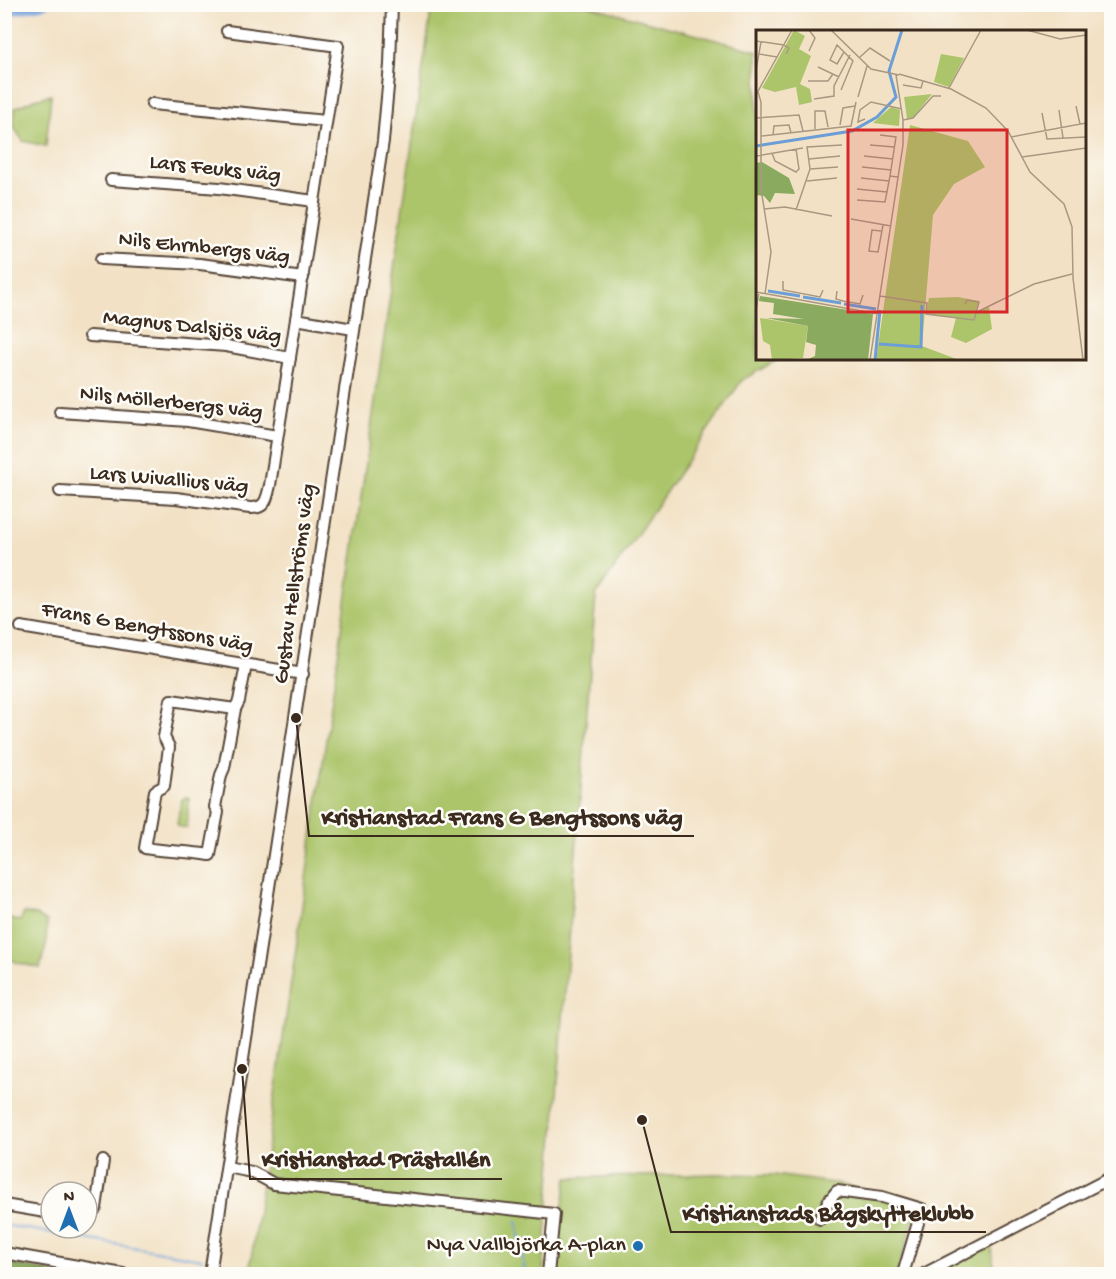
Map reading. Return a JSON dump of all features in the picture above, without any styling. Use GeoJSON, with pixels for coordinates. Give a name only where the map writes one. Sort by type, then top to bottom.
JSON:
{"type":"FeatureCollection","features":[{"type":"Feature","properties":{"kind":"street","name":"Gustav Hellströms väg"},"geometry":{"type":"LineString","coordinates":[[210,1275],[383,141],[390,65],[392,4]]}},
{"type":"Feature","properties":{"kind":"street","name":"Lars Wivallius väg"},"geometry":{"type":"LineString","coordinates":[[60,491],[176,498],[257,509],[265,503],[267,498],[338,46],[227,31]]}},
{"type":"Feature","properties":{"kind":"street"},"geometry":{"type":"LineString","coordinates":[[152,104],[326,121]]}},
{"type":"Feature","properties":{"kind":"street","name":"Lars Feuks väg"},"geometry":{"type":"LineString","coordinates":[[111,180],[219,188],[314,201]]}},
{"type":"Feature","properties":{"kind":"street","name":"Nils Ehrnbergs väg"},"geometry":{"type":"LineString","coordinates":[[101,259],[200,264],[303,278]]}},
{"type":"Feature","properties":{"kind":"street"},"geometry":{"type":"LineString","coordinates":[[296,319],[353,329]]}},
{"type":"Feature","properties":{"kind":"street","name":"Magnus Dalsjös väg"},"geometry":{"type":"LineString","coordinates":[[90,336],[226,346],[290,358]]}},
{"type":"Feature","properties":{"kind":"street","name":"Nils Möllerbergs väg"},"geometry":{"type":"LineString","coordinates":[[60,412],[188,421],[277,436]]}},
{"type":"Feature","properties":{"kind":"street","name":"Frans G Bengtssons väg"},"geometry":{"type":"LineString","coordinates":[[21,627],[303,674]]}},
{"type":"Feature","properties":{"kind":"street"},"geometry":{"type":"LineString","coordinates":[[235,709],[171,700],[164,736],[169,747],[164,786],[155,791],[145,848],[174,853],[181,850],[210,855],[218,812],[215,807],[219,784],[246,665]]}},
{"type":"Feature","properties":{"kind":"street"},"geometry":{"type":"LineString","coordinates":[[99,1188],[103,1161]]}},
{"type":"Feature","properties":{"kind":"street"},"geometry":{"type":"LineString","coordinates":[[227,1167],[252,1172],[274,1184],[554,1214],[548,1275]]}},
{"type":"Feature","properties":{"kind":"street"},"geometry":{"type":"LineString","coordinates":[[924,1275],[1112,1177]]}},
{"type":"Feature","properties":{"kind":"street"},"geometry":{"type":"LineString","coordinates":[[820,1219],[828,1202],[837,1191],[882,1197],[922,1209],[903,1275]]}},
{"type":"Feature","properties":{"kind":"street"},"geometry":{"type":"LineString","coordinates":[[4,1205],[39,1211]]}},
{"type":"Feature","properties":{"kind":"street"},"geometry":{"type":"LineString","coordinates":[[4,1253],[123,1275]]}},
{"type":"Feature","properties":{"kind":"green space"},"geometry":{"type":"Polygon","coordinates":[[[432,5],[586,5],[756,51],[756,360],[777,360],[742,380],[596,595],[543,1274],[249,1274],[432,5]]]}},
{"type":"Feature","properties":{"kind":"green space"},"geometry":{"type":"Polygon","coordinates":[[[51,95],[46,146],[23,141],[14,127],[15,108],[51,95]]]}},
{"type":"Feature","properties":{"kind":"green space"},"geometry":{"type":"Polygon","coordinates":[[[184,798],[189,798],[187,828],[178,826],[177,823],[184,798]]]}},
{"type":"Feature","properties":{"kind":"green space"},"geometry":{"type":"Polygon","coordinates":[[[24,913],[36,915],[47,922],[46,945],[40,968],[18,963],[5,956],[5,923],[9,919],[20,921],[24,913]]]}},
{"type":"Feature","properties":{"kind":"green space"},"geometry":{"type":"Polygon","coordinates":[[[715,1174],[774,1175],[833,1183],[919,1202],[897,1274],[553,1274],[567,1178],[715,1174]]]}},
{"type":"Feature","properties":{"kind":"green space"},"geometry":{"type":"Polygon","coordinates":[[[991,1244],[995,1274],[930,1274],[991,1244]]]}},
{"type":"Feature","properties":{"kind":"green space"},"geometry":{"type":"Polygon","coordinates":[[[5,1263],[64,1274],[5,1274],[5,1263]]]}},
{"type":"Feature","properties":{"kind":"waterway"},"geometry":{"type":"LineString","coordinates":[[4,13],[45,4]]}},
{"type":"Feature","properties":{"kind":"waterway"},"geometry":{"type":"LineString","coordinates":[[517,1221],[525,1274]]}},
{"type":"Feature","properties":{"kind":"waterway"},"geometry":{"type":"LineString","coordinates":[[4,1225],[202,1259]]}},
{"type":"Feature","properties":{"kind":"waterway"},"geometry":{"type":"LineString","coordinates":[[222,1263],[236,1267],[239,1274]]}},
{"type":"Feature","properties":{"kind":"place","name":"Kristianstad Frans G Bengtssons väg"},"geometry":{"type":"Point","coordinates":[296,718]}},
{"type":"Feature","properties":{"kind":"place","name":"Kristianstad Prästallén"},"geometry":{"type":"Point","coordinates":[242,1069]}},
{"type":"Feature","properties":{"kind":"place","name":"Kristianstads Bågskytteklubb"},"geometry":{"type":"Point","coordinates":[642,1120]}},
{"type":"Feature","properties":{"kind":"place","name":"Nya Vallbjörka A-plan"},"geometry":{"type":"Point","coordinates":[638,1246]}}]}
